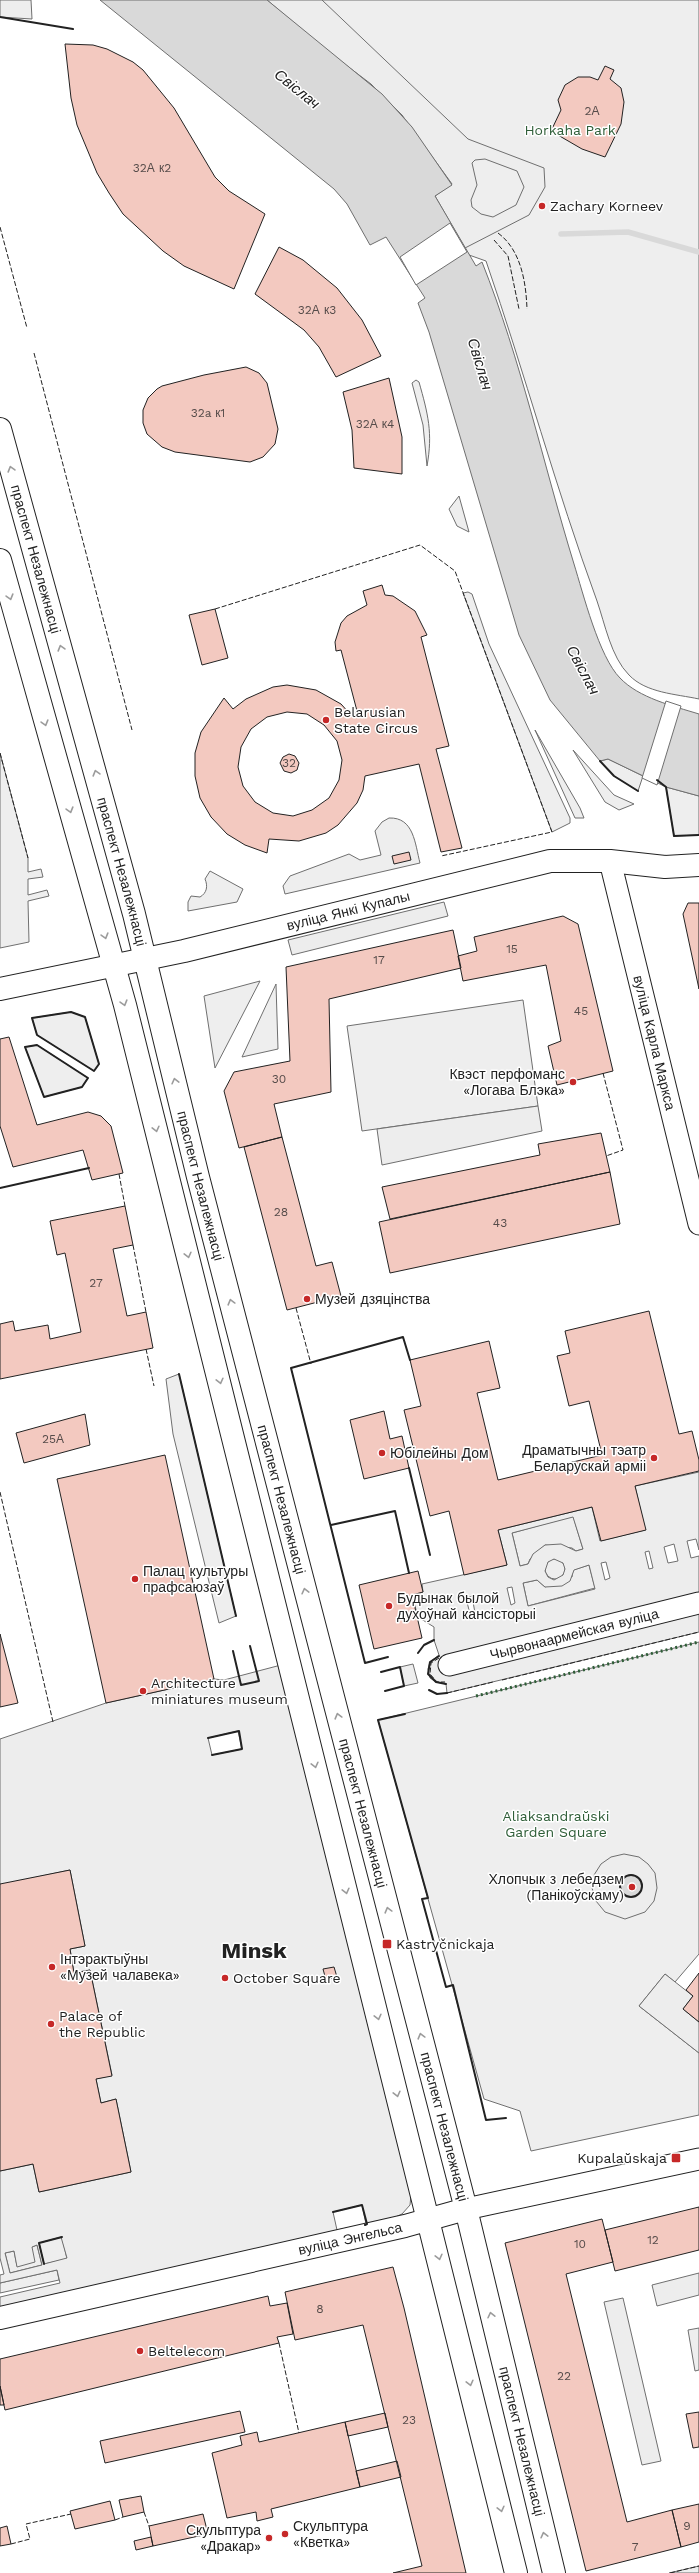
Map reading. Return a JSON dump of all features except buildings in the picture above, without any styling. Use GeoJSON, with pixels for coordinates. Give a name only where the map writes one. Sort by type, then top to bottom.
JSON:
{"type":"FeatureCollection","features":[{"type":"Feature","properties":{"kind":"main road","name":"праспект Незалежнасці"},"geometry":{"type":"LineString","coordinates":[[0,429],[146,959],[198,1177],[466,2209],[554,2573]]}},
{"type":"Feature","properties":{"kind":"main road"},"geometry":{"type":"LineString","coordinates":[[0,560],[113,966],[429,2219],[516,2573]]}},
{"type":"Feature","properties":{"kind":"main road","name":"вуліца Янкі Купалы"},"geometry":{"type":"LineString","coordinates":[[0,989],[146,959],[550,861],[610,861],[665,866],[699,865]]}},
{"type":"Feature","properties":{"kind":"main road","name":"вуліца Энгельса"},"geometry":{"type":"LineString","coordinates":[[0,2318],[429,2219],[466,2209]]}},
{"type":"Feature","properties":{"kind":"street","name":"вуліца Карла Маркса"},"geometry":{"type":"LineString","coordinates":[[610,861],[699,1224]]}},
{"type":"Feature","properties":{"kind":"street","name":"Чырвонаармейская вуліца"},"geometry":{"type":"LineString","coordinates":[[449,1665],[699,1603]]}},
{"type":"Feature","properties":{"kind":"street","name":"вуліца Энгельса"},"geometry":{"type":"LineString","coordinates":[[466,2209],[699,2159]]}},
{"type":"Feature","properties":{"kind":"green space"},"geometry":{"type":"Polygon","coordinates":[[[0,0],[31,0],[32,19],[0,17],[0,0]]]}},
{"type":"Feature","properties":{"kind":"green space","name":"Horkaha Park"},"geometry":{"type":"Polygon","coordinates":[[[267,0],[699,0],[699,699],[662,692],[644,686],[629,675],[623,668],[613,650],[568,517],[486,261],[469,255],[435,196],[452,184],[402,115],[382,94],[267,0]]]}},
{"type":"Feature","properties":{"kind":"green space"},"geometry":{"type":"Polygon","coordinates":[[[416,380],[419,382],[429,424],[430,443],[427,466],[423,425],[412,383],[416,380]]]}},
{"type":"Feature","properties":{"kind":"green space"},"geometry":{"type":"Polygon","coordinates":[[[459,496],[469,532],[457,526],[449,509],[459,496]]]}},
{"type":"Feature","properties":{"kind":"green space"},"geometry":{"type":"Polygon","coordinates":[[[468,592],[472,594],[489,644],[570,818],[570,823],[552,832],[463,593],[468,592]]]}},
{"type":"Feature","properties":{"kind":"green space"},"geometry":{"type":"Polygon","coordinates":[[[535,730],[580,808],[584,818],[575,818],[535,730]]]}},
{"type":"Feature","properties":{"kind":"green space"},"geometry":{"type":"Polygon","coordinates":[[[573,750],[614,795],[634,804],[619,810],[605,802],[573,750]]]}},
{"type":"Feature","properties":{"kind":"green space"},"geometry":{"type":"Polygon","coordinates":[[[0,753],[28,858],[28,872],[41,869],[43,877],[28,879],[28,895],[47,890],[49,896],[28,901],[29,942],[0,948],[0,753]]]}},
{"type":"Feature","properties":{"kind":"green space"},"geometry":{"type":"Polygon","coordinates":[[[608,759],[643,776],[638,791],[614,776],[600,761],[608,759]]]}},
{"type":"Feature","properties":{"kind":"green space"},"geometry":{"type":"Polygon","coordinates":[[[666,787],[699,796],[699,835],[674,836],[666,787]]]}},
{"type":"Feature","properties":{"kind":"green space"},"geometry":{"type":"Polygon","coordinates":[[[389,818],[404,822],[408,827],[415,840],[420,863],[285,894],[283,886],[290,876],[349,854],[360,860],[381,855],[375,831],[382,822],[389,818]]]}},
{"type":"Feature","properties":{"kind":"green space"},"geometry":{"type":"Polygon","coordinates":[[[210,871],[243,889],[237,902],[188,911],[188,902],[191,896],[200,897],[205,891],[207,887],[205,879],[210,871]]]}},
{"type":"Feature","properties":{"kind":"green space"},"geometry":{"type":"Polygon","coordinates":[[[260,981],[215,1068],[204,996],[260,981]]]}},
{"type":"Feature","properties":{"kind":"green space"},"geometry":{"type":"Polygon","coordinates":[[[276,984],[278,1049],[242,1057],[276,984]]]}},
{"type":"Feature","properties":{"kind":"green space"},"geometry":{"type":"Polygon","coordinates":[[[523,1000],[538,1106],[362,1131],[347,1026],[523,1000]]]}},
{"type":"Feature","properties":{"kind":"green space"},"geometry":{"type":"Polygon","coordinates":[[[71,1012],[85,1017],[99,1064],[94,1071],[37,1035],[32,1018],[71,1012]]]}},
{"type":"Feature","properties":{"kind":"green space"},"geometry":{"type":"Polygon","coordinates":[[[37,1045],[88,1078],[82,1087],[44,1097],[25,1047],[37,1045]]]}},
{"type":"Feature","properties":{"kind":"green space"},"geometry":{"type":"Polygon","coordinates":[[[179,1374],[236,1616],[219,1623],[173,1434],[166,1379],[179,1374]]]}},
{"type":"Feature","properties":{"kind":"green space"},"geometry":{"type":"Polygon","coordinates":[[[573,1516],[583,1549],[576,1551],[572,1548],[545,1545],[530,1559],[528,1564],[520,1566],[512,1533],[573,1516]]]}},
{"type":"Feature","properties":{"kind":"green space"},"geometry":{"type":"Polygon","coordinates":[[[555,1559],[562,1562],[565,1569],[562,1576],[555,1579],[548,1576],[545,1569],[548,1562],[555,1559]]]}},
{"type":"Feature","properties":{"kind":"green space"},"geometry":{"type":"Polygon","coordinates":[[[589,1565],[595,1588],[528,1606],[523,1583],[537,1580],[545,1587],[572,1577],[573,1570],[589,1565]]]}},
{"type":"Feature","properties":{"kind":"green space","name":"Aliaksandraŭski Garden Square"},"geometry":{"type":"Polygon","coordinates":[[[699,1642],[699,1954],[675,1982],[665,1974],[639,2006],[699,2053],[699,2115],[531,2151],[520,2111],[484,2099],[378,1720],[699,1642]]]}},
{"type":"Feature","properties":{"kind":"green space"},"geometry":{"type":"Polygon","coordinates":[[[413,1664],[418,1683],[404,1686],[400,1667],[413,1664]]]}},
{"type":"Feature","properties":{"kind":"green space"},"geometry":{"type":"Polygon","coordinates":[[[62,2237],[67,2259],[44,2264],[39,2243],[62,2237]]]}},
{"type":"Feature","properties":{"kind":"green space"},"geometry":{"type":"Polygon","coordinates":[[[37,2245],[42,2265],[10,2273],[5,2253],[14,2251],[17,2266],[32,2247],[37,2245]]]}},
{"type":"Feature","properties":{"kind":"green space"},"geometry":{"type":"Polygon","coordinates":[[[57,2270],[59,2280],[0,2293],[0,2283],[57,2270]]]}},
{"type":"Feature","properties":{"kind":"green space"},"geometry":{"type":"Polygon","coordinates":[[[699,2328],[699,2370],[695,2371],[688,2330],[699,2328]]]}},
{"type":"Feature","properties":{"kind":"green space"},"geometry":{"type":"Polygon","coordinates":[[[699,2566],[699,2573],[669,2573],[699,2566]]]}},
{"type":"Feature","properties":{"kind":"shaded area"},"geometry":{"type":"Polygon","coordinates":[[[267,0],[322,0],[468,139],[544,168],[545,187],[529,215],[465,248],[435,196],[452,184],[402,115],[371,84],[326,50],[267,0]],[[485,159],[475,160],[472,163],[477,185],[471,200],[472,207],[481,214],[493,217],[516,205],[524,187],[517,171],[485,159]]]}},
{"type":"Feature","properties":{"kind":"shaded area"},"geometry":{"type":"Polygon","coordinates":[[[444,902],[448,916],[292,955],[288,940],[444,902]]]}},
{"type":"Feature","properties":{"kind":"shaded area"},"geometry":{"type":"Polygon","coordinates":[[[538,1106],[542,1131],[382,1165],[377,1129],[538,1106]]]}},
{"type":"Feature","properties":{"kind":"shaded area"},"geometry":{"type":"Polygon","coordinates":[[[699,1472],[699,1550],[696,1539],[687,1541],[691,1558],[699,1556],[699,1632],[447,1693],[446,1684],[436,1682],[430,1678],[428,1669],[430,1662],[439,1655],[434,1640],[434,1627],[418,1617],[412,1595],[423,1592],[422,1584],[507,1565],[498,1530],[592,1507],[600,1541],[645,1530],[635,1486],[699,1472]],[[573,1517],[512,1533],[520,1566],[528,1564],[533,1554],[545,1545],[561,1544],[576,1551],[583,1549],[573,1517]],[[674,1544],[664,1547],[668,1563],[678,1561],[674,1544]],[[649,1551],[645,1552],[649,1569],[653,1568],[649,1551]],[[554,1559],[548,1562],[545,1571],[548,1577],[554,1580],[563,1575],[565,1569],[563,1563],[554,1559]],[[606,1562],[601,1563],[605,1580],[610,1578],[606,1562]],[[589,1565],[574,1570],[570,1581],[562,1586],[545,1587],[537,1580],[523,1583],[528,1606],[595,1589],[589,1565]],[[512,1587],[507,1588],[511,1605],[515,1603],[512,1587]],[[472,1596],[466,1598],[470,1614],[475,1613],[472,1596]]]}},
{"type":"Feature","properties":{"kind":"shaded area","name":"October Square"},"geometry":{"type":"Polygon","coordinates":[[[281,1665],[411,2195],[410,2205],[402,2214],[391,2219],[0,2314],[0,2297],[60,2283],[57,2270],[0,2283],[0,2275],[4,2274],[0,2258],[0,2171],[33,2164],[39,2192],[131,2172],[116,2099],[101,2103],[96,2079],[112,2075],[90,1970],[74,1973],[70,1949],[85,1946],[70,1870],[0,1885],[0,1739],[106,1703],[214,1679],[224,1680],[281,1665]],[[238,1731],[208,1738],[212,1755],[242,1749],[238,1731]],[[362,2205],[333,2212],[337,2230],[366,2224],[362,2205]],[[61,2237],[39,2243],[44,2264],[67,2258],[61,2237]],[[37,2245],[32,2247],[35,2262],[17,2267],[14,2251],[5,2253],[10,2273],[42,2265],[37,2245]]]}},
{"type":"Feature","properties":{"kind":"shaded area"},"geometry":{"type":"Polygon","coordinates":[[[624,1854],[639,1857],[648,1864],[655,1873],[657,1888],[654,1901],[645,1912],[625,1919],[605,1912],[596,1901],[592,1888],[594,1875],[601,1864],[611,1857],[624,1854]]]}},
{"type":"Feature","properties":{"kind":"shaded area"},"geometry":{"type":"Polygon","coordinates":[[[665,1974],[693,1996],[683,2009],[699,2022],[699,2053],[639,2006],[665,1974]]]}},
{"type":"Feature","properties":{"kind":"shaded area"},"geometry":{"type":"Polygon","coordinates":[[[699,2273],[699,2295],[657,2306],[652,2285],[699,2273]]]}},
{"type":"Feature","properties":{"kind":"shaded area"},"geometry":{"type":"Polygon","coordinates":[[[623,2298],[661,2461],[642,2465],[604,2302],[623,2298]]]}},
{"type":"Feature","properties":{"kind":"water","name":"Свіслач"},"geometry":{"type":"Polygon","coordinates":[[[100,0],[267,0],[382,94],[412,127],[452,185],[435,196],[476,266],[482,262],[496,299],[520,374],[592,624],[605,655],[612,668],[620,678],[637,691],[646,696],[699,714],[699,796],[666,787],[608,759],[600,761],[550,700],[519,635],[429,332],[418,303],[425,298],[386,237],[370,245],[347,204],[334,189],[100,0]]]}},
{"type":"Feature","properties":{"kind":"water"},"geometry":{"type":"Polygon","coordinates":[[[627,1875],[635,1875],[642,1882],[642,1890],[635,1897],[627,1897],[620,1890],[620,1882],[627,1875]]]}},
{"type":"Feature","properties":{"kind":"pier"},"geometry":{"type":"Polygon","coordinates":[[[450,223],[467,252],[416,285],[400,257],[450,223]]]}},
{"type":"Feature","properties":{"kind":"pier"},"geometry":{"type":"Polygon","coordinates":[[[666,701],[681,706],[657,785],[642,778],[666,701]]]}},
{"type":"Feature","properties":{"kind":"waterway"},"geometry":{"type":"LineString","coordinates":[[561,234],[628,232],[699,252]]}},
{"type":"Feature","properties":{"kind":"hedge"},"geometry":{"type":"LineString","coordinates":[[476,1696],[699,1642]]}},
{"type":"Feature","properties":{"kind":"fence"},"geometry":{"type":"LineString","coordinates":[[0,227],[27,328]]}},
{"type":"Feature","properties":{"kind":"fence"},"geometry":{"type":"LineString","coordinates":[[498,233],[512,248],[521,267],[527,309]]}},
{"type":"Feature","properties":{"kind":"fence"},"geometry":{"type":"LineString","coordinates":[[494,240],[508,256],[519,309]]}},
{"type":"Feature","properties":{"kind":"fence"},"geometry":{"type":"LineString","coordinates":[[34,353],[132,730]]}},
{"type":"Feature","properties":{"kind":"fence"},"geometry":{"type":"LineString","coordinates":[[215,609],[420,545],[455,571],[552,832],[441,856]]}},
{"type":"Feature","properties":{"kind":"fence"},"geometry":{"type":"LineString","coordinates":[[0,753],[28,858]]}},
{"type":"Feature","properties":{"kind":"fence"},"geometry":{"type":"LineString","coordinates":[[603,1073],[623,1150],[606,1156]]}},
{"type":"Feature","properties":{"kind":"fence"},"geometry":{"type":"LineString","coordinates":[[119,1174],[125,1206]]}},
{"type":"Feature","properties":{"kind":"fence"},"geometry":{"type":"LineString","coordinates":[[133,1245],[146,1312]]}},
{"type":"Feature","properties":{"kind":"fence"},"geometry":{"type":"LineString","coordinates":[[296,1308],[311,1364]]}},
{"type":"Feature","properties":{"kind":"fence"},"geometry":{"type":"LineString","coordinates":[[146,1349],[154,1386]]}},
{"type":"Feature","properties":{"kind":"fence"},"geometry":{"type":"LineString","coordinates":[[0,1492],[53,1722]]}},
{"type":"Feature","properties":{"kind":"fence"},"geometry":{"type":"LineString","coordinates":[[502,1680],[699,1632]]}},
{"type":"Feature","properties":{"kind":"fence"},"geometry":{"type":"LineString","coordinates":[[439,1658],[431,1663],[430,1674],[437,1682],[445,1682]]}},
{"type":"Feature","properties":{"kind":"fence"},"geometry":{"type":"LineString","coordinates":[[447,1693],[493,1682]]}},
{"type":"Feature","properties":{"kind":"fence"},"geometry":{"type":"LineString","coordinates":[[279,2343],[299,2433]]}},
{"type":"Feature","properties":{"kind":"fence"},"geometry":{"type":"LineString","coordinates":[[144,2512],[149,2526]]}},
{"type":"Feature","properties":{"kind":"fence"},"geometry":{"type":"LineString","coordinates":[[11,2544],[30,2539],[26,2524],[71,2514]]}},
{"type":"Feature","properties":{"kind":"fence"},"geometry":{"type":"LineString","coordinates":[[115,2520],[123,2517]]}},
{"type":"Feature","properties":{"kind":"fence"},"geometry":{"type":"LineString","coordinates":[[670,2573],[699,2566]]}},
{"type":"Feature","properties":{"kind":"wall"},"geometry":{"type":"LineString","coordinates":[[0,17],[73,29]]}},
{"type":"Feature","properties":{"kind":"wall"},"geometry":{"type":"LineString","coordinates":[[600,761],[614,776],[638,791]]}},
{"type":"Feature","properties":{"kind":"wall"},"geometry":{"type":"LineString","coordinates":[[657,780],[666,787],[674,836],[699,835]]}},
{"type":"Feature","properties":{"kind":"wall"},"geometry":{"type":"LineString","coordinates":[[71,1012],[85,1017],[99,1064],[94,1071],[37,1035],[32,1018],[71,1012]]}},
{"type":"Feature","properties":{"kind":"wall"},"geometry":{"type":"LineString","coordinates":[[37,1045],[88,1078],[82,1087],[44,1097],[25,1047],[37,1045]]}},
{"type":"Feature","properties":{"kind":"wall"},"geometry":{"type":"LineString","coordinates":[[0,1188],[89,1168]]}},
{"type":"Feature","properties":{"kind":"wall"},"geometry":{"type":"LineString","coordinates":[[388,1657],[365,1663],[291,1368],[403,1337],[410,1360]]}},
{"type":"Feature","properties":{"kind":"wall"},"geometry":{"type":"LineString","coordinates":[[179,1374],[236,1616]]}},
{"type":"Feature","properties":{"kind":"wall"},"geometry":{"type":"LineString","coordinates":[[409,1468],[430,1555]]}},
{"type":"Feature","properties":{"kind":"wall"},"geometry":{"type":"LineString","coordinates":[[331,1525],[395,1511],[409,1573]]}},
{"type":"Feature","properties":{"kind":"wall"},"geometry":{"type":"LineString","coordinates":[[418,1653],[424,1645],[434,1640]]}},
{"type":"Feature","properties":{"kind":"wall"},"geometry":{"type":"LineString","coordinates":[[233,1651],[241,1685],[259,1681],[250,1646]]}},
{"type":"Feature","properties":{"kind":"wall"},"geometry":{"type":"LineString","coordinates":[[439,1656],[430,1662],[428,1674],[436,1682],[446,1684]]}},
{"type":"Feature","properties":{"kind":"wall"},"geometry":{"type":"LineString","coordinates":[[381,1672],[400,1667],[404,1686],[385,1691]]}},
{"type":"Feature","properties":{"kind":"wall"},"geometry":{"type":"LineString","coordinates":[[429,1690],[437,1694],[447,1693]]}},
{"type":"Feature","properties":{"kind":"wall"},"geometry":{"type":"LineString","coordinates":[[405,1714],[378,1720],[428,1898],[422,1899],[446,1987],[453,1985],[486,2120],[506,2118]]}},
{"type":"Feature","properties":{"kind":"wall"},"geometry":{"type":"LineString","coordinates":[[208,1738],[239,1731],[242,1749],[212,1755]]}},
{"type":"Feature","properties":{"kind":"wall"},"geometry":{"type":"LineString","coordinates":[[627,1875],[635,1875],[642,1882],[642,1886],[642,1890],[635,1897],[627,1897],[620,1890],[620,1882],[627,1875]]}},
{"type":"Feature","properties":{"kind":"wall"},"geometry":{"type":"LineString","coordinates":[[333,2212],[362,2205],[367,2224],[365,2225]]}},
{"type":"Feature","properties":{"kind":"wall"},"geometry":{"type":"LineString","coordinates":[[44,2264],[39,2243],[62,2237]]}},
{"type":"Feature","properties":{"kind":"place","name":"Zachary Korneev"},"geometry":{"type":"Point","coordinates":[542,206]}},
{"type":"Feature","properties":{"kind":"place","name":"Belarusian State Circus"},"geometry":{"type":"Point","coordinates":[326,720]}},
{"type":"Feature","properties":{"kind":"place","name":"Квэст перфоманс «Логава Блэка»"},"geometry":{"type":"Point","coordinates":[573,1082]}},
{"type":"Feature","properties":{"kind":"place","name":"Музей дзяцінства"},"geometry":{"type":"Point","coordinates":[307,1299]}},
{"type":"Feature","properties":{"kind":"place","name":"Юбілейны Дом"},"geometry":{"type":"Point","coordinates":[382,1453]}},
{"type":"Feature","properties":{"kind":"place","name":"Драматычны тэатр Беларускай арміі"},"geometry":{"type":"Point","coordinates":[654,1458]}},
{"type":"Feature","properties":{"kind":"place","name":"Палац культуры прафсаюзаў"},"geometry":{"type":"Point","coordinates":[135,1579]}},
{"type":"Feature","properties":{"kind":"place","name":"Будынак былой духоўнай кансісторыі"},"geometry":{"type":"Point","coordinates":[389,1606]}},
{"type":"Feature","properties":{"kind":"place","name":"Architecture miniatures museum"},"geometry":{"type":"Point","coordinates":[143,1691]}},
{"type":"Feature","properties":{"kind":"place","name":"Хлопчык з лебедзем (Панікоўскаму)"},"geometry":{"type":"Point","coordinates":[632,1887]}},
{"type":"Feature","properties":{"kind":"place","name":"Kastryčnickaja"},"geometry":{"type":"Point","coordinates":[387,1944]}},
{"type":"Feature","properties":{"kind":"place","name":"Інтэрактыўны «Музей чалавека»"},"geometry":{"type":"Point","coordinates":[52,1967]}},
{"type":"Feature","properties":{"kind":"place","name":"October Square"},"geometry":{"type":"Point","coordinates":[225,1978]}},
{"type":"Feature","properties":{"kind":"place","name":"Palace of the Republic"},"geometry":{"type":"Point","coordinates":[51,2024]}},
{"type":"Feature","properties":{"kind":"place","name":"Kupalaŭskaja"},"geometry":{"type":"Point","coordinates":[676,2158]}},
{"type":"Feature","properties":{"kind":"place","name":"Beltelecom"},"geometry":{"type":"Point","coordinates":[140,2351]}},
{"type":"Feature","properties":{"kind":"place","name":"Скульптура «Кветка»"},"geometry":{"type":"Point","coordinates":[285,2534]}},
{"type":"Feature","properties":{"kind":"place","name":"Скульптура «Дракар»"},"geometry":{"type":"Point","coordinates":[269,2538]}},
{"type":"Feature","properties":{"kind":"district","name":"Minsk"},"geometry":{"type":"Point","coordinates":[254,1950]}}]}
